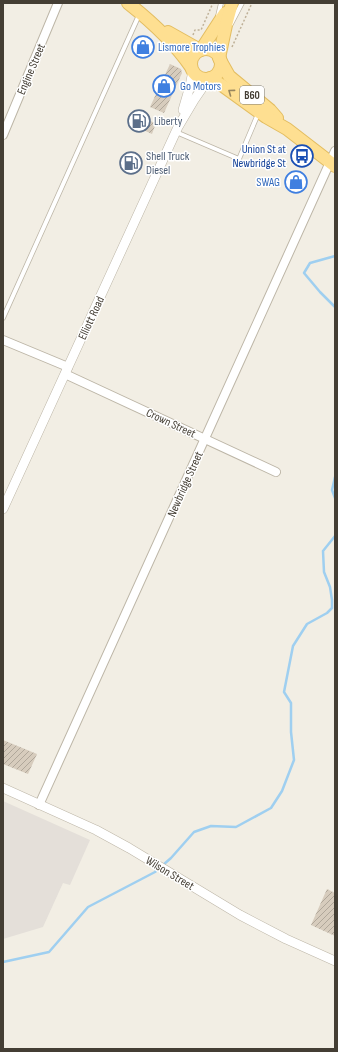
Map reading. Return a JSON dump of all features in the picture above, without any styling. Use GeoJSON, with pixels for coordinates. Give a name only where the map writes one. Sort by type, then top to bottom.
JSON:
{"type":"FeatureCollection","features":[{"type":"Feature","properties":{"kind":"main road"},"geometry":{"type":"LineString","coordinates":[[128,3],[152,22],[200,50],[208,49],[217,54],[220,67],[218,71],[209,78]]}},
{"type":"Feature","properties":{"kind":"main road"},"geometry":{"type":"LineString","coordinates":[[192,69],[191,63],[193,57],[200,50],[231,3]]}},
{"type":"Feature","properties":{"kind":"main road"},"geometry":{"type":"LineString","coordinates":[[219,59],[227,45],[231,3]]}},
{"type":"Feature","properties":{"kind":"main road"},"geometry":{"type":"LineString","coordinates":[[152,22],[178,49],[192,69]]}},
{"type":"Feature","properties":{"kind":"main road","name":"B60"},"geometry":{"type":"LineString","coordinates":[[219,59],[229,76],[270,110],[287,129]]}},
{"type":"Feature","properties":{"kind":"main road","name":"B60"},"geometry":{"type":"LineString","coordinates":[[192,69],[199,77],[209,78],[223,86],[266,117],[287,129],[333,160]]}},
{"type":"Feature","properties":{"kind":"street","name":"Engine Street"},"geometry":{"type":"LineString","coordinates":[[3,135],[58,3]]}},
{"type":"Feature","properties":{"kind":"street","name":"Elliott Road"},"geometry":{"type":"LineString","coordinates":[[177,129],[187,99],[192,69]]}},
{"type":"Feature","properties":{"kind":"street","name":"Elliott Road"},"geometry":{"type":"LineString","coordinates":[[3,509],[177,129],[209,78]]}},
{"type":"Feature","properties":{"kind":"street","name":"Newbridge Street"},"geometry":{"type":"LineString","coordinates":[[39,804],[333,160]]}},
{"type":"Feature","properties":{"kind":"street","name":"Crown Street"},"geometry":{"type":"LineString","coordinates":[[3,340],[276,472]]}},
{"type":"Feature","properties":{"kind":"street","name":"Wilson Street"},"geometry":{"type":"LineString","coordinates":[[3,788],[96,830],[262,927],[335,962]]}},
{"type":"Feature","properties":{"kind":"lane"},"geometry":{"type":"LineString","coordinates":[[215,28],[221,3]]}},
{"type":"Feature","properties":{"kind":"lane"},"geometry":{"type":"LineString","coordinates":[[227,45],[242,3]]}},
{"type":"Feature","properties":{"kind":"lane"},"geometry":{"type":"LineString","coordinates":[[3,318],[140,13]]}},
{"type":"Feature","properties":{"kind":"lane"},"geometry":{"type":"LineString","coordinates":[[177,129],[239,159],[259,112]]}},
{"type":"Feature","properties":{"kind":"path"},"geometry":{"type":"LineString","coordinates":[[191,39],[196,30],[201,30],[214,3]]}},
{"type":"Feature","properties":{"kind":"path"},"geometry":{"type":"LineString","coordinates":[[227,45],[252,3]]}},
{"type":"Feature","properties":{"kind":"shaded area"},"geometry":{"type":"Polygon","coordinates":[[[3,801],[90,840],[70,885],[63,883],[43,927],[3,939],[3,801]]]}},
{"type":"Feature","properties":{"kind":"building"},"geometry":{"type":"Polygon","coordinates":[[[170,64],[181,69],[182,73],[164,113],[150,107],[170,64]]]}},
{"type":"Feature","properties":{"kind":"building"},"geometry":{"type":"Polygon","coordinates":[[[134,111],[148,117],[147,120],[156,123],[152,134],[128,123],[134,111]]]}},
{"type":"Feature","properties":{"kind":"building"},"geometry":{"type":"Polygon","coordinates":[[[131,155],[141,160],[135,172],[125,167],[131,155]]]}},
{"type":"Feature","properties":{"kind":"building"},"geometry":{"type":"Polygon","coordinates":[[[3,740],[37,754],[28,774],[3,764],[3,740]]]}},
{"type":"Feature","properties":{"kind":"building"},"geometry":{"type":"Polygon","coordinates":[[[327,889],[335,893],[335,936],[311,925],[327,889]]]}},
{"type":"Feature","properties":{"kind":"waterway"},"geometry":{"type":"LineString","coordinates":[[335,256],[310,263],[304,273],[335,307]]}},
{"type":"Feature","properties":{"kind":"waterway"},"geometry":{"type":"LineString","coordinates":[[335,477],[332,490],[335,498]]}},
{"type":"Feature","properties":{"kind":"waterway"},"geometry":{"type":"LineString","coordinates":[[163,865],[194,832],[211,826],[236,827],[271,808],[282,791],[294,760],[291,732],[291,703],[284,692],[293,646],[307,624],[327,613],[332,608],[330,587],[324,572],[323,551],[335,536]]}},
{"type":"Feature","properties":{"kind":"waterway"},"geometry":{"type":"LineString","coordinates":[[3,962],[49,952],[88,907],[155,872],[159,868]]}},
{"type":"Feature","properties":{"kind":"place","name":"Lismore Trophies"},"geometry":{"type":"Point","coordinates":[143,47]}},
{"type":"Feature","properties":{"kind":"place","name":"Go Motors"},"geometry":{"type":"Point","coordinates":[164,86]}},
{"type":"Feature","properties":{"kind":"place","name":"Liberty"},"geometry":{"type":"Point","coordinates":[139,121]}},
{"type":"Feature","properties":{"kind":"place","name":"Union St at Newbridge St"},"geometry":{"type":"Point","coordinates":[302,156]}},
{"type":"Feature","properties":{"kind":"place","name":"Shell Truck Diesel"},"geometry":{"type":"Point","coordinates":[131,163]}},
{"type":"Feature","properties":{"kind":"place","name":"SWAG"},"geometry":{"type":"Point","coordinates":[296,182]}}]}
